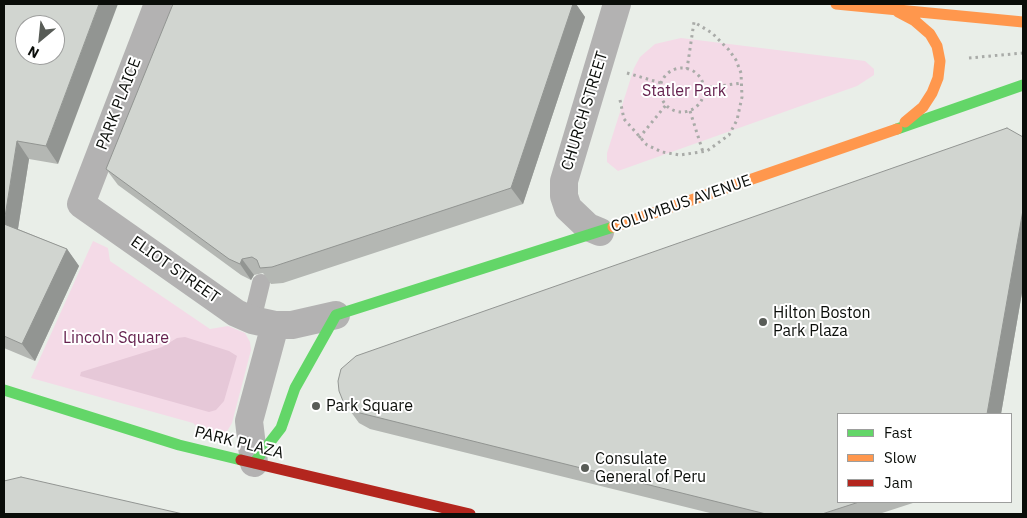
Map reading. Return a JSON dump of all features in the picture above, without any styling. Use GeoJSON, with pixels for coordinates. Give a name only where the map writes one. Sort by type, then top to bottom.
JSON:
{"type":"FeatureCollection","features":[{"type":"Feature","properties":{"kind":"main road"},"geometry":{"type":"LineString","coordinates":[[836,4],[1023,22]]}},
{"type":"Feature","properties":{"kind":"main road"},"geometry":{"type":"LineString","coordinates":[[893,10],[915,21],[930,34],[937,46],[940,61],[938,78],[932,93],[923,106],[900,127]]}},
{"type":"Feature","properties":{"kind":"main road","name":"COLUMBUS AVENUE"},"geometry":{"type":"LineString","coordinates":[[336,315],[600,232],[1023,85]]}},
{"type":"Feature","properties":{"kind":"main road"},"geometry":{"type":"LineString","coordinates":[[254,463],[281,428],[296,388],[336,315]]}},
{"type":"Feature","properties":{"kind":"main road","name":"PARK PLAZA"},"geometry":{"type":"LineString","coordinates":[[4,390],[170,442],[464,514]]}},
{"type":"Feature","properties":{"kind":"street","name":"PARK PLAICE"},"geometry":{"type":"LineString","coordinates":[[80,204],[158,4]]}},
{"type":"Feature","properties":{"kind":"street","name":"CHURCH STREET"},"geometry":{"type":"LineString","coordinates":[[600,232],[588,227],[568,208],[564,196],[564,181],[617,4]]}},
{"type":"Feature","properties":{"kind":"street","name":"ELIOT STREET"},"geometry":{"type":"LineString","coordinates":[[80,204],[236,313],[263,322]]}},
{"type":"Feature","properties":{"kind":"street","name":"COLUMBUS AVENUE"},"geometry":{"type":"LineString","coordinates":[[263,322],[292,325],[336,315]]}},
{"type":"Feature","properties":{"kind":"street"},"geometry":{"type":"LineString","coordinates":[[254,463],[249,421],[263,322]]}},
{"type":"Feature","properties":{"kind":"lane"},"geometry":{"type":"LineString","coordinates":[[261,283],[263,322]]}},
{"type":"Feature","properties":{"kind":"path"},"geometry":{"type":"LineString","coordinates":[[620,99],[624,119],[647,145],[662,152],[680,155],[704,152],[719,144],[729,135],[741,108],[742,83],[736,60],[712,33],[694,22],[687,69]]}},
{"type":"Feature","properties":{"kind":"path"},"geometry":{"type":"LineString","coordinates":[[968,58],[1023,53]]}},
{"type":"Feature","properties":{"kind":"path"},"geometry":{"type":"LineString","coordinates":[[677,69],[687,69],[699,76],[704,88],[701,102],[690,111],[676,111],[666,105],[661,96],[662,83],[668,73],[677,69]]}},
{"type":"Feature","properties":{"kind":"path"},"geometry":{"type":"LineString","coordinates":[[622,71],[662,83]]}},
{"type":"Feature","properties":{"kind":"path"},"geometry":{"type":"LineString","coordinates":[[704,88],[742,83]]}},
{"type":"Feature","properties":{"kind":"path"},"geometry":{"type":"LineString","coordinates":[[639,138],[666,105]]}},
{"type":"Feature","properties":{"kind":"path"},"geometry":{"type":"LineString","coordinates":[[690,111],[704,152]]}},
{"type":"Feature","properties":{"kind":"green space","name":"Statler Park"},"geometry":{"type":"Polygon","coordinates":[[[681,38],[865,61],[874,69],[874,75],[857,86],[618,171],[607,162],[607,153],[634,68],[640,57],[655,44],[681,38]]]}},
{"type":"Feature","properties":{"kind":"green space","name":"Lincoln Square"},"geometry":{"type":"Polygon","coordinates":[[[93,241],[108,248],[110,261],[210,329],[228,326],[245,333],[250,342],[251,350],[232,423],[226,433],[215,437],[202,432],[193,423],[31,378],[93,241]]]}},
{"type":"Feature","properties":{"kind":"shaded area"},"geometry":{"type":"Polygon","coordinates":[[[185,337],[229,351],[237,356],[224,401],[216,410],[209,412],[80,376],[81,372],[162,347],[177,338],[185,337]]]}},
{"type":"Feature","properties":{"kind":"building"},"geometry":{"type":"Polygon","coordinates":[[[4,4],[99,4],[46,146],[17,141],[4,223],[4,4]]]}},
{"type":"Feature","properties":{"kind":"building"},"geometry":{"type":"Polygon","coordinates":[[[173,4],[573,4],[511,188],[272,267],[260,268],[257,260],[252,257],[242,259],[240,264],[229,259],[106,169],[173,4]]]}},
{"type":"Feature","properties":{"kind":"building","name":"Hilton Boston Park Plaza"},"geometry":{"type":"Polygon","coordinates":[[[1007,128],[1023,137],[1023,210],[987,413],[837,413],[837,503],[856,503],[822,514],[766,514],[360,413],[348,407],[343,401],[338,381],[341,369],[356,356],[1007,128]]]}},
{"type":"Feature","properties":{"kind":"building"},"geometry":{"type":"Polygon","coordinates":[[[4,224],[67,249],[22,344],[4,336],[4,224]]]}},
{"type":"Feature","properties":{"kind":"building"},"geometry":{"type":"Polygon","coordinates":[[[21,477],[183,514],[4,514],[4,481],[21,477]]]}},
{"type":"Feature","properties":{"kind":"traffic: fast"},"geometry":{"type":"LineString","coordinates":[[897,129],[1023,85]]}},
{"type":"Feature","properties":{"kind":"traffic: fast"},"geometry":{"type":"LineString","coordinates":[[254,463],[281,428],[295,388],[336,315],[613,227]]}},
{"type":"Feature","properties":{"kind":"traffic: fast"},"geometry":{"type":"LineString","coordinates":[[4,390],[179,445],[241,460]]}},
{"type":"Feature","properties":{"kind":"traffic: slow"},"geometry":{"type":"LineString","coordinates":[[836,4],[1023,22]]}},
{"type":"Feature","properties":{"kind":"traffic: slow"},"geometry":{"type":"LineString","coordinates":[[898,12],[915,21],[930,34],[937,46],[940,61],[938,78],[932,93],[923,107],[905,122]]}},
{"type":"Feature","properties":{"kind":"traffic: slow"},"geometry":{"type":"LineString","coordinates":[[613,227],[897,129]]}},
{"type":"Feature","properties":{"kind":"traffic: jam"},"geometry":{"type":"LineString","coordinates":[[241,460],[470,514]]}},
{"type":"Feature","properties":{"kind":"place","name":"Hilton Boston Park Plaza"},"geometry":{"type":"Point","coordinates":[763,322]}},
{"type":"Feature","properties":{"kind":"place","name":"Park Square"},"geometry":{"type":"Point","coordinates":[316,406]}},
{"type":"Feature","properties":{"kind":"place","name":"Consulate General of Peru"},"geometry":{"type":"Point","coordinates":[585,468]}}]}
